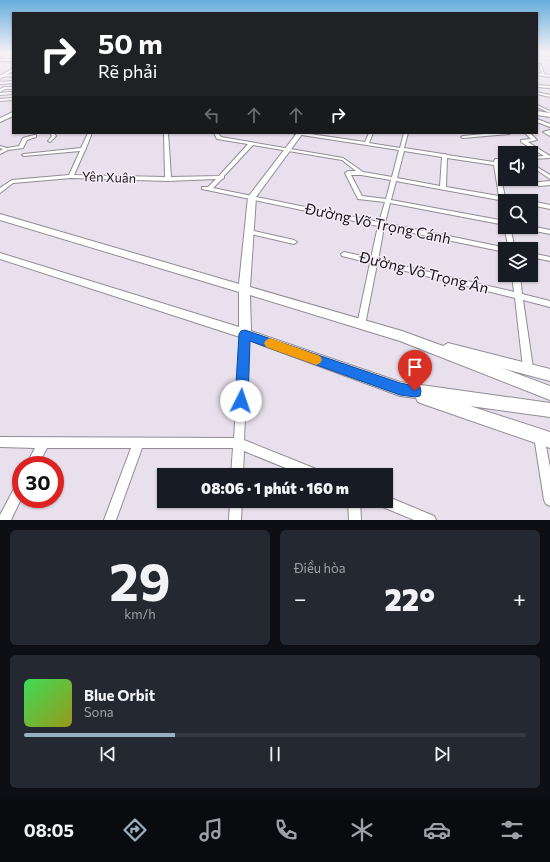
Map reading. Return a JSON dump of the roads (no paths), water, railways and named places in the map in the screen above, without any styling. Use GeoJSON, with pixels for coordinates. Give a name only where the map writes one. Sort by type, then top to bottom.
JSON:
{"type":"FeatureCollection","features":[{"type":"Feature","properties":{"kind":"main road"},"geometry":{"type":"LineString","coordinates":[[0,116],[12,111]]}},
{"type":"Feature","properties":{"kind":"main road"},"geometry":{"type":"LineString","coordinates":[[0,120],[11,116]]}},
{"type":"Feature","properties":{"kind":"street"},"geometry":{"type":"LineString","coordinates":[[0,83],[12,82]]}},
{"type":"Feature","properties":{"kind":"street"},"geometry":{"type":"LineString","coordinates":[[538,86],[550,87]]}},
{"type":"Feature","properties":{"kind":"street"},"geometry":{"type":"LineString","coordinates":[[542,86],[544,94]]}},
{"type":"Feature","properties":{"kind":"street"},"geometry":{"type":"LineString","coordinates":[[0,91],[4,88],[12,88]]}},
{"type":"Feature","properties":{"kind":"street"},"geometry":{"type":"LineString","coordinates":[[0,94],[11,93]]}},
{"type":"Feature","properties":{"kind":"street"},"geometry":{"type":"LineString","coordinates":[[538,93],[550,96]]}},
{"type":"Feature","properties":{"kind":"street"},"geometry":{"type":"LineString","coordinates":[[0,100],[12,99]]}},
{"type":"Feature","properties":{"kind":"street"},"geometry":{"type":"LineString","coordinates":[[538,106],[550,112]]}},
{"type":"Feature","properties":{"kind":"street"},"geometry":{"type":"LineString","coordinates":[[538,113],[550,115]]}},
{"type":"Feature","properties":{"kind":"street"},"geometry":{"type":"LineString","coordinates":[[538,120],[550,126]]}},
{"type":"Feature","properties":{"kind":"street"},"geometry":{"type":"LineString","coordinates":[[545,132],[550,135]]}},
{"type":"Feature","properties":{"kind":"street"},"geometry":{"type":"LineString","coordinates":[[50,141],[54,136],[53,134]]}},
{"type":"Feature","properties":{"kind":"street"},"geometry":{"type":"LineString","coordinates":[[71,176],[90,134]]}},
{"type":"Feature","properties":{"kind":"street"},"geometry":{"type":"LineString","coordinates":[[166,134],[168,179]]}},
{"type":"Feature","properties":{"kind":"street"},"geometry":{"type":"LineString","coordinates":[[217,134],[219,138],[343,159],[361,173]]}},
{"type":"Feature","properties":{"kind":"street"},"geometry":{"type":"LineString","coordinates":[[237,468],[245,334],[244,290],[252,197],[297,134]]}},
{"type":"Feature","properties":{"kind":"street"},"geometry":{"type":"LineString","coordinates":[[304,134],[496,164]]}},
{"type":"Feature","properties":{"kind":"street"},"geometry":{"type":"LineString","coordinates":[[334,139],[337,134]]}},
{"type":"Feature","properties":{"kind":"street"},"geometry":{"type":"LineString","coordinates":[[366,144],[371,134]]}},
{"type":"Feature","properties":{"kind":"street"},"geometry":{"type":"LineString","coordinates":[[361,324],[382,224],[406,134]]}},
{"type":"Feature","properties":{"kind":"street"},"geometry":{"type":"LineString","coordinates":[[463,137],[498,134]]}},
{"type":"Feature","properties":{"kind":"street"},"geometry":{"type":"LineString","coordinates":[[527,134],[535,140],[523,141],[549,157]]}},
{"type":"Feature","properties":{"kind":"street"},"geometry":{"type":"LineString","coordinates":[[0,153],[7,149],[21,147],[25,139],[34,136]]}},
{"type":"Feature","properties":{"kind":"street"},"geometry":{"type":"LineString","coordinates":[[222,177],[252,143]]}},
{"type":"Feature","properties":{"kind":"street"},"geometry":{"type":"LineString","coordinates":[[0,147],[7,149]]}},
{"type":"Feature","properties":{"kind":"street"},"geometry":{"type":"LineString","coordinates":[[24,155],[84,148]]}},
{"type":"Feature","properties":{"kind":"street"},"geometry":{"type":"LineString","coordinates":[[443,188],[445,155]]}},
{"type":"Feature","properties":{"kind":"street"},"geometry":{"type":"LineString","coordinates":[[538,158],[549,157]]}},
{"type":"Feature","properties":{"kind":"street"},"geometry":{"type":"LineString","coordinates":[[498,160],[496,164],[500,194]]}},
{"type":"Feature","properties":{"kind":"street"},"geometry":{"type":"LineString","coordinates":[[538,169],[550,177]]}},
{"type":"Feature","properties":{"kind":"street"},"geometry":{"type":"LineString","coordinates":[[498,197],[361,173],[348,173],[360,198],[388,200],[498,222]]}},
{"type":"Feature","properties":{"kind":"street","name":"Yên Xuân"},"geometry":{"type":"LineString","coordinates":[[0,191],[12,182],[71,176],[168,179],[222,177]]}},
{"type":"Feature","properties":{"kind":"street","name":"Đường Võ Trọng Cánh"},"geometry":{"type":"LineString","coordinates":[[222,177],[206,188],[498,249]]}},
{"type":"Feature","properties":{"kind":"street"},"geometry":{"type":"LineString","coordinates":[[539,184],[550,183]]}},
{"type":"Feature","properties":{"kind":"street"},"geometry":{"type":"LineString","coordinates":[[538,204],[550,207]]}},
{"type":"Feature","properties":{"kind":"street"},"geometry":{"type":"LineString","coordinates":[[0,218],[402,336],[550,375]]}},
{"type":"Feature","properties":{"kind":"street"},"geometry":{"type":"LineString","coordinates":[[538,230],[550,232]]}},
{"type":"Feature","properties":{"kind":"street"},"geometry":{"type":"LineString","coordinates":[[249,232],[294,242]]}},
{"type":"Feature","properties":{"kind":"street","name":"Đường Võ Trọng Ân"},"geometry":{"type":"LineString","coordinates":[[344,254],[550,304]]}},
{"type":"Feature","properties":{"kind":"street"},"geometry":{"type":"LineString","coordinates":[[0,256],[245,334],[544,438],[550,500]]}},
{"type":"Feature","properties":{"kind":"street"},"geometry":{"type":"LineString","coordinates":[[538,256],[550,259]]}},
{"type":"Feature","properties":{"kind":"street"},"geometry":{"type":"LineString","coordinates":[[517,282],[528,368]]}},
{"type":"Feature","properties":{"kind":"street"},"geometry":{"type":"LineString","coordinates":[[402,336],[550,393]]}},
{"type":"Feature","properties":{"kind":"street"},"geometry":{"type":"LineString","coordinates":[[400,389],[550,410]]}},
{"type":"Feature","properties":{"kind":"street"},"geometry":{"type":"LineString","coordinates":[[0,442],[238,444],[299,468]]}},
{"type":"Feature","properties":{"kind":"street"},"geometry":{"type":"LineString","coordinates":[[37,456],[44,442]]}},
{"type":"Feature","properties":{"kind":"street"},"geometry":{"type":"LineString","coordinates":[[110,520],[138,443]]}},
{"type":"Feature","properties":{"kind":"street"},"geometry":{"type":"LineString","coordinates":[[4,520],[12,504]]}},
{"type":"Feature","properties":{"kind":"street"},"geometry":{"type":"LineString","coordinates":[[393,505],[430,520]]}},
{"type":"Feature","properties":{"kind":"street"},"geometry":{"type":"LineString","coordinates":[[235,520],[236,508]]}},
{"type":"Feature","properties":{"kind":"street"},"geometry":{"type":"LineString","coordinates":[[354,508],[355,520]]}}]}
